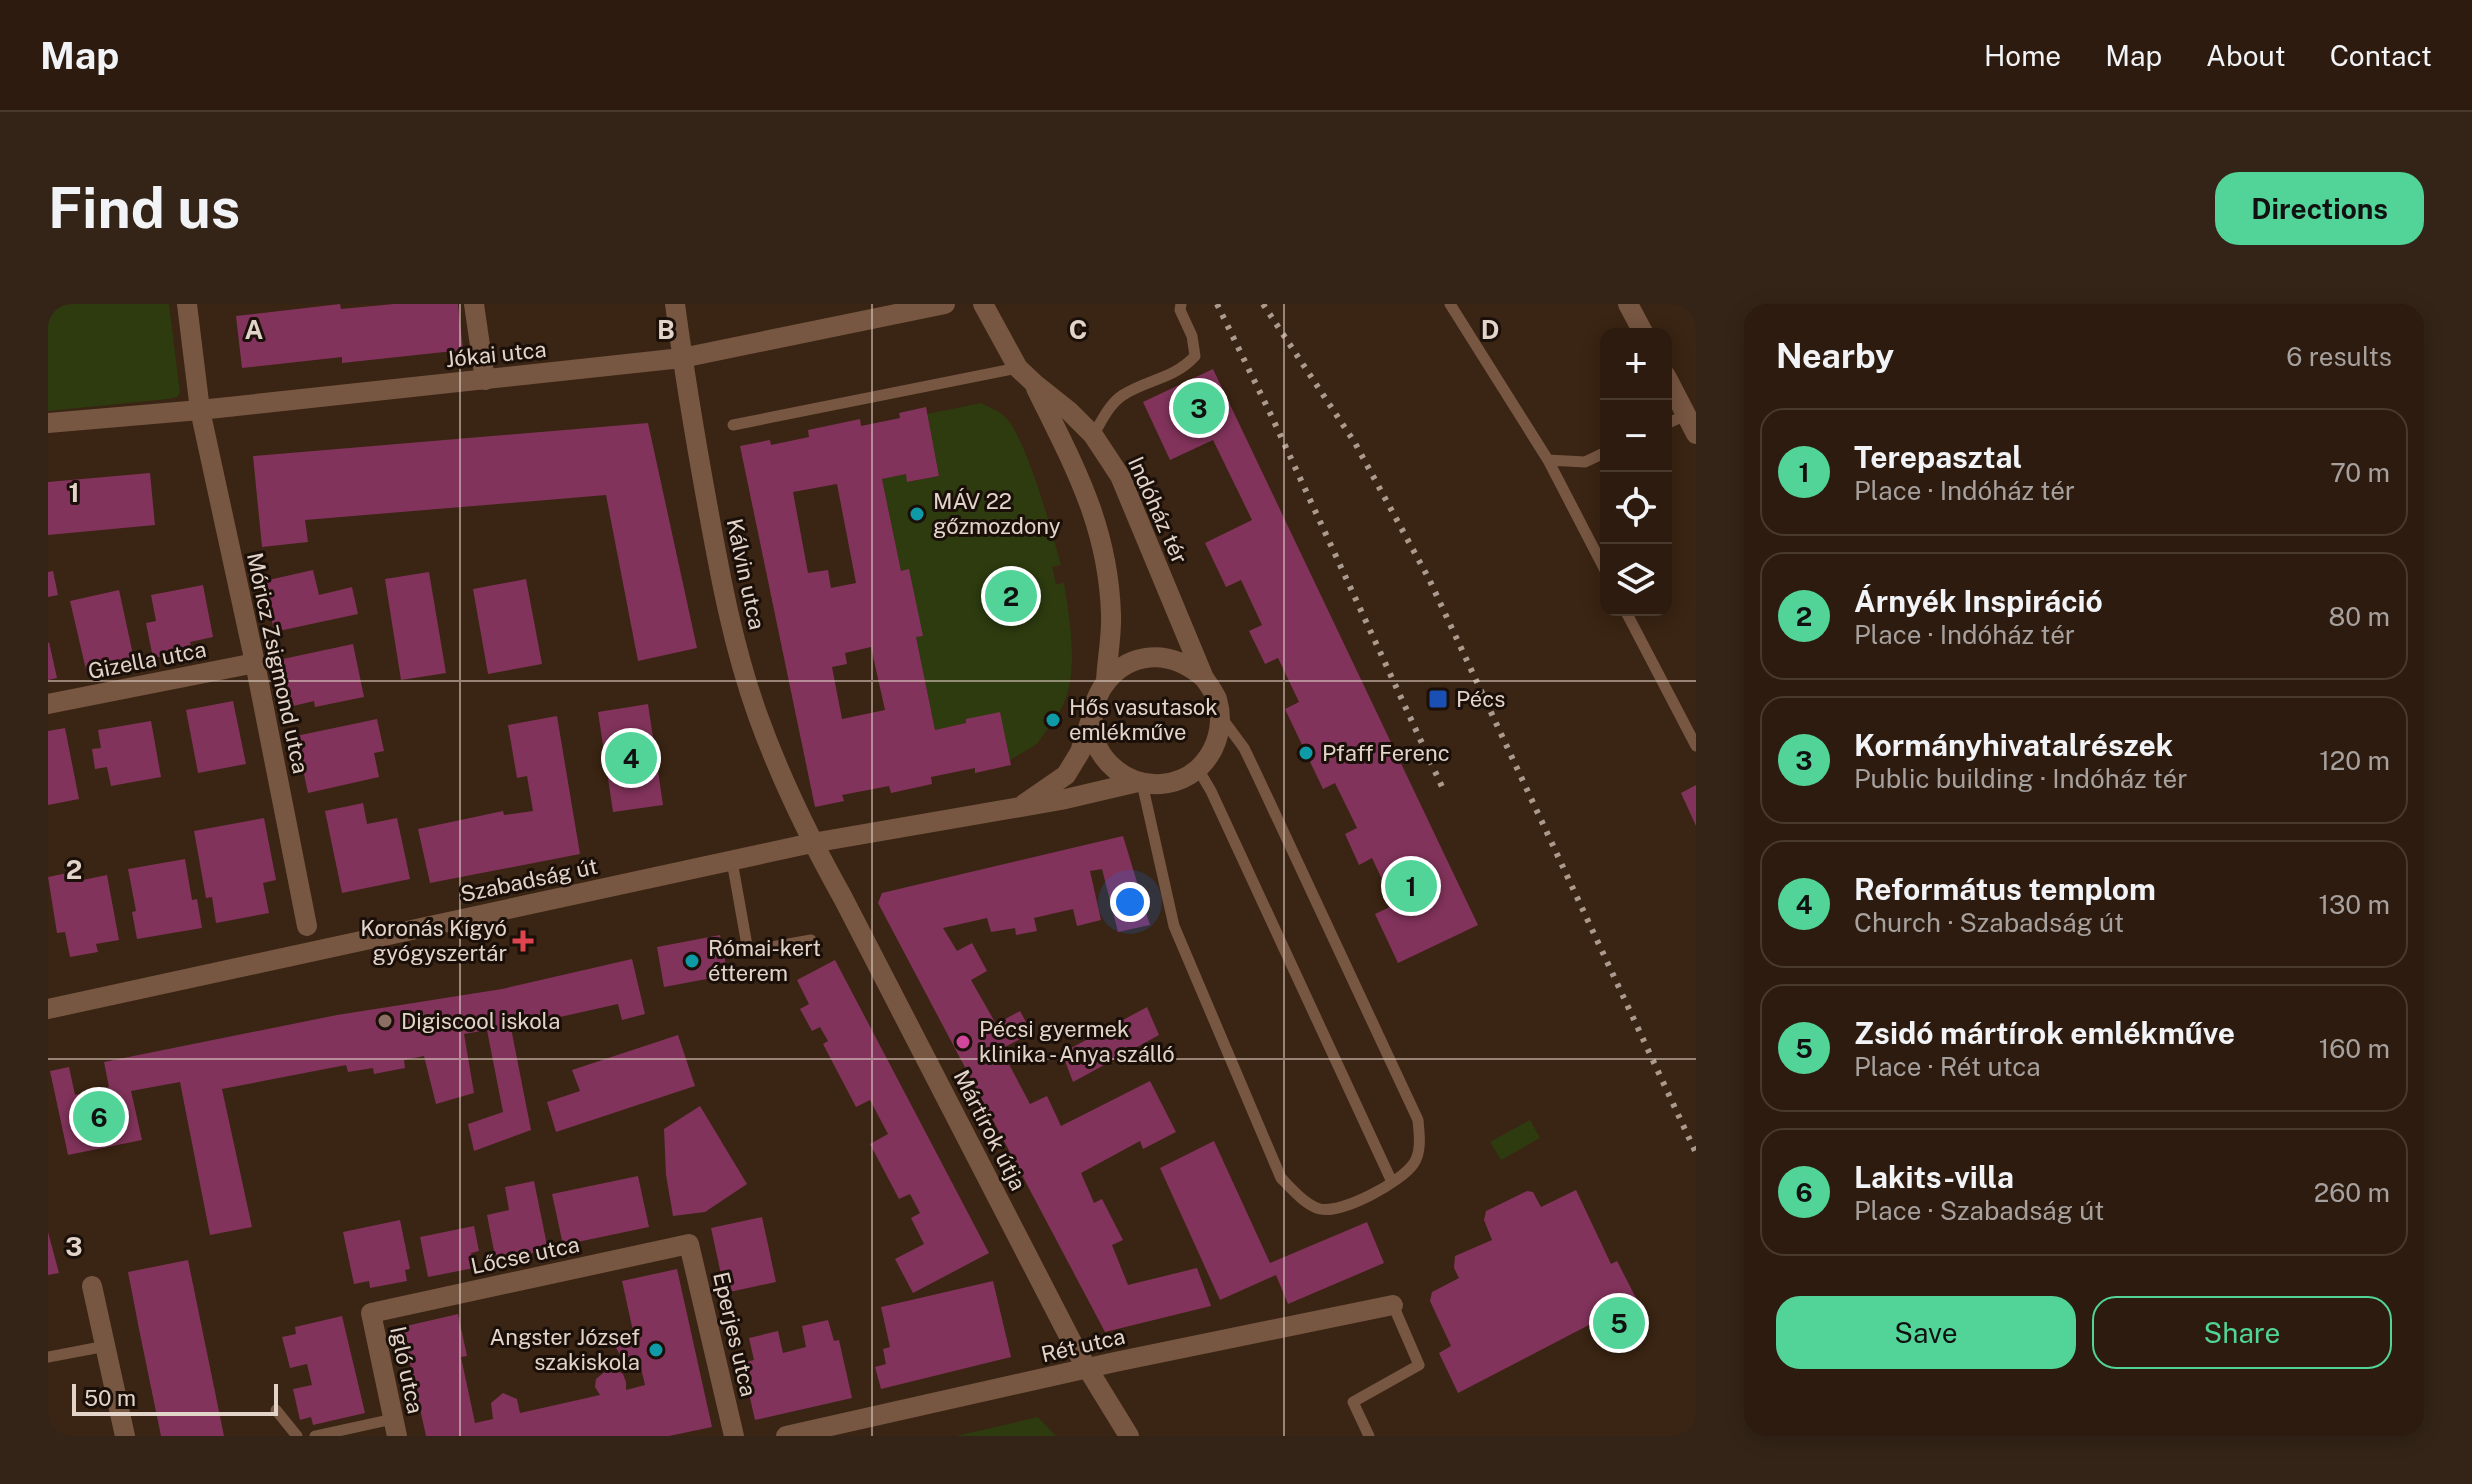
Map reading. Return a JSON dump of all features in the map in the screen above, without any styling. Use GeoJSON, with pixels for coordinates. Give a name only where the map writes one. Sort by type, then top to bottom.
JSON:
{"type":"FeatureCollection","features":[{"type":"Feature","properties":{"kind":"street","name":"Móricz Zsigmond utca"},"geometry":{"type":"LineString","coordinates":[[187,304],[200,410],[255,663],[307,926]]}},
{"type":"Feature","properties":{"kind":"street"},"geometry":{"type":"LineString","coordinates":[[474,304],[485,380]]}},
{"type":"Feature","properties":{"kind":"street","name":"Kálvin utca"},"geometry":{"type":"LineString","coordinates":[[675,304],[728,616],[757,714],[812,843]]}},
{"type":"Feature","properties":{"kind":"street","name":"Jókai utca"},"geometry":{"type":"LineString","coordinates":[[48,423],[200,410],[682,358],[945,304]]}},
{"type":"Feature","properties":{"kind":"street","name":"Indóház tér"},"geometry":{"type":"LineString","coordinates":[[983,304],[1018,368],[1093,435],[1120,476],[1204,678],[1216,697],[1220,717]]}},
{"type":"Feature","properties":{"kind":"street"},"geometry":{"type":"LineString","coordinates":[[1628,304],[1641,328]]}},
{"type":"Feature","properties":{"kind":"street","name":"Indóház tér"},"geometry":{"type":"LineString","coordinates":[[1035,384],[1089,497],[1103,545],[1111,615],[1106,681],[1097,696],[1093,712]]}},
{"type":"Feature","properties":{"kind":"street"},"geometry":{"type":"LineString","coordinates":[[1672,388],[1696,434]]}},
{"type":"Feature","properties":{"kind":"street"},"geometry":{"type":"LineString","coordinates":[[1106,681],[1127,664],[1154,656],[1173,658],[1190,666],[1204,678]]}},
{"type":"Feature","properties":{"kind":"street","name":"Gizella utca"},"geometry":{"type":"LineString","coordinates":[[48,704],[255,663]]}},
{"type":"Feature","properties":{"kind":"street"},"geometry":{"type":"LineString","coordinates":[[1093,712],[1093,727],[1103,755],[1112,767],[1140,782],[1154,785],[1178,781],[1198,769],[1211,754],[1219,736],[1220,717]]}},
{"type":"Feature","properties":{"kind":"street","name":"Szabadság út"},"geometry":{"type":"LineString","coordinates":[[1021,806],[1066,775],[1080,752],[1093,712]]}},
{"type":"Feature","properties":{"kind":"street","name":"Szabadság út"},"geometry":{"type":"LineString","coordinates":[[48,1009],[812,843],[1061,800],[1140,782]]}},
{"type":"Feature","properties":{"kind":"street","name":"Mártírok útja"},"geometry":{"type":"LineString","coordinates":[[812,843],[851,912],[1075,1348],[1122,1431]]}},
{"type":"Feature","properties":{"kind":"street","name":"Lőcse utca"},"geometry":{"type":"LineString","coordinates":[[371,1313],[689,1244]]}},
{"type":"Feature","properties":{"kind":"street","name":"Eperjes utca"},"geometry":{"type":"LineString","coordinates":[[689,1244],[734,1436]]}},
{"type":"Feature","properties":{"kind":"street"},"geometry":{"type":"LineString","coordinates":[[92,1286],[125,1436]]}},
{"type":"Feature","properties":{"kind":"street","name":"Rét utca"},"geometry":{"type":"LineString","coordinates":[[786,1436],[1393,1305]]}},
{"type":"Feature","properties":{"kind":"street","name":"Igló utca"},"geometry":{"type":"LineString","coordinates":[[371,1313],[395,1427]]}},
{"type":"Feature","properties":{"kind":"lane"},"geometry":{"type":"LineString","coordinates":[[1093,435],[1108,408],[1123,395],[1183,369],[1195,356],[1192,336],[1180,310],[1181,304]]}},
{"type":"Feature","properties":{"kind":"lane"},"geometry":{"type":"LineString","coordinates":[[1450,304],[1548,460],[1600,560]]}},
{"type":"Feature","properties":{"kind":"lane"},"geometry":{"type":"LineString","coordinates":[[733,425],[1018,368]]}},
{"type":"Feature","properties":{"kind":"lane"},"geometry":{"type":"LineString","coordinates":[[1672,421],[1686,415]]}},
{"type":"Feature","properties":{"kind":"lane"},"geometry":{"type":"LineString","coordinates":[[1548,460],[1585,462],[1600,455]]}},
{"type":"Feature","properties":{"kind":"lane"},"geometry":{"type":"LineString","coordinates":[[1628,616],[1696,746]]}},
{"type":"Feature","properties":{"kind":"lane"},"geometry":{"type":"LineString","coordinates":[[1140,782],[1174,926],[1281,1178],[1301,1198],[1320,1209],[1354,1204],[1392,1182],[1414,1163],[1420,1142],[1418,1120],[1244,748],[1220,717]]}},
{"type":"Feature","properties":{"kind":"lane"},"geometry":{"type":"LineString","coordinates":[[1198,769],[1211,791],[1392,1182]]}},
{"type":"Feature","properties":{"kind":"lane"},"geometry":{"type":"LineString","coordinates":[[732,861],[748,951],[811,940]]}},
{"type":"Feature","properties":{"kind":"lane"},"geometry":{"type":"LineString","coordinates":[[1369,1436],[1353,1402],[1419,1365],[1393,1305]]}},
{"type":"Feature","properties":{"kind":"lane"},"geometry":{"type":"LineString","coordinates":[[48,1357],[106,1346]]}},
{"type":"Feature","properties":{"kind":"lane"},"geometry":{"type":"LineString","coordinates":[[276,1410],[297,1436]]}},
{"type":"Feature","properties":{"kind":"lane"},"geometry":{"type":"LineString","coordinates":[[315,1436],[395,1427]]}},
{"type":"Feature","properties":{"kind":"green space"},"geometry":{"type":"Polygon","coordinates":[[[48,304],[169,304],[180,393],[168,399],[48,411],[48,304]]]}},
{"type":"Feature","properties":{"kind":"green space"},"geometry":{"type":"Polygon","coordinates":[[[981,403],[1001,413],[1011,425],[1029,462],[1061,565],[1052,567],[1056,584],[1064,583],[1071,634],[1072,670],[1064,703],[1056,717],[1052,715],[1048,720],[1051,724],[1037,744],[1010,760],[966,719],[966,723],[935,730],[916,637],[922,635],[909,570],[901,571],[882,479],[906,474],[908,482],[939,476],[927,414],[981,403]]]}},
{"type":"Feature","properties":{"kind":"green space"},"geometry":{"type":"Polygon","coordinates":[[[1530,1120],[1540,1138],[1501,1160],[1490,1142],[1530,1120]]]}},
{"type":"Feature","properties":{"kind":"green space"},"geometry":{"type":"Polygon","coordinates":[[[1038,1417],[1056,1436],[956,1436],[1038,1417]]]}},
{"type":"Feature","properties":{"kind":"building"},"geometry":{"type":"Polygon","coordinates":[[[340,304],[341,309],[394,304],[458,304],[463,350],[342,363],[342,357],[242,368],[236,316],[340,304]]]}},
{"type":"Feature","properties":{"kind":"building"},"geometry":{"type":"Polygon","coordinates":[[[1213,369],[1478,925],[1398,963],[1375,914],[1394,905],[1372,858],[1359,865],[1345,834],[1357,828],[1335,783],[1323,789],[1285,709],[1299,702],[1278,658],[1265,664],[1249,631],[1262,625],[1241,580],[1226,587],[1205,543],[1252,520],[1213,440],[1170,460],[1143,402],[1213,369]]]}},
{"type":"Feature","properties":{"kind":"building"},"geometry":{"type":"Polygon","coordinates":[[[926,407],[939,476],[907,482],[906,474],[882,479],[901,571],[909,569],[923,636],[916,637],[935,730],[1000,712],[1011,765],[975,773],[975,768],[931,777],[932,784],[891,793],[889,786],[842,795],[844,801],[815,807],[740,446],[770,440],[771,445],[809,437],[808,430],[860,419],[861,426],[900,418],[899,413],[926,407]],[[837,484],[793,492],[808,573],[828,570],[831,588],[856,583],[837,484]],[[871,647],[845,653],[847,664],[832,667],[842,719],[885,710],[871,647]]]}},
{"type":"Feature","properties":{"kind":"building"},"geometry":{"type":"Polygon","coordinates":[[[648,423],[697,648],[638,661],[606,495],[305,520],[308,542],[262,547],[253,456],[648,423]]]}},
{"type":"Feature","properties":{"kind":"building"},"geometry":{"type":"Polygon","coordinates":[[[150,473],[155,525],[48,535],[48,482],[150,473]]]}},
{"type":"Feature","properties":{"kind":"building"},"geometry":{"type":"Polygon","coordinates":[[[313,570],[319,595],[352,587],[358,614],[274,632],[264,581],[313,570]]]}},
{"type":"Feature","properties":{"kind":"building"},"geometry":{"type":"Polygon","coordinates":[[[53,571],[58,595],[48,597],[48,572],[53,571]]]}},
{"type":"Feature","properties":{"kind":"building"},"geometry":{"type":"Polygon","coordinates":[[[429,572],[446,673],[401,680],[385,579],[429,572]]]}},
{"type":"Feature","properties":{"kind":"building"},"geometry":{"type":"Polygon","coordinates":[[[526,579],[542,664],[488,674],[473,589],[526,579]]]}},
{"type":"Feature","properties":{"kind":"building"},"geometry":{"type":"Polygon","coordinates":[[[203,585],[213,637],[190,642],[192,651],[153,658],[146,623],[156,621],[151,595],[203,585]]]}},
{"type":"Feature","properties":{"kind":"building"},"geometry":{"type":"Polygon","coordinates":[[[119,590],[135,664],[87,674],[70,601],[119,590]]]}},
{"type":"Feature","properties":{"kind":"building"},"geometry":{"type":"Polygon","coordinates":[[[48,643],[57,678],[48,680],[48,643]]]}},
{"type":"Feature","properties":{"kind":"building"},"geometry":{"type":"Polygon","coordinates":[[[353,644],[364,697],[315,707],[314,701],[289,707],[278,660],[353,644]]]}},
{"type":"Feature","properties":{"kind":"building"},"geometry":{"type":"Polygon","coordinates":[[[233,701],[246,764],[198,773],[186,710],[233,701]]]}},
{"type":"Feature","properties":{"kind":"building"},"geometry":{"type":"Polygon","coordinates":[[[648,704],[663,805],[613,812],[598,712],[648,704]]]}},
{"type":"Feature","properties":{"kind":"building"},"geometry":{"type":"Polygon","coordinates":[[[557,716],[580,854],[430,883],[418,829],[503,811],[504,815],[533,811],[527,776],[517,778],[508,725],[557,716]]]}},
{"type":"Feature","properties":{"kind":"building"},"geometry":{"type":"Polygon","coordinates":[[[377,719],[384,751],[374,753],[379,777],[308,793],[296,736],[377,719]]]}},
{"type":"Feature","properties":{"kind":"building"},"geometry":{"type":"Polygon","coordinates":[[[151,721],[161,777],[111,786],[107,767],[95,769],[92,749],[101,748],[98,730],[151,721]]]}},
{"type":"Feature","properties":{"kind":"building"},"geometry":{"type":"Polygon","coordinates":[[[65,728],[79,799],[48,805],[48,731],[65,728]]]}},
{"type":"Feature","properties":{"kind":"building"},"geometry":{"type":"Polygon","coordinates":[[[1696,785],[1696,826],[1681,793],[1696,785]]]}},
{"type":"Feature","properties":{"kind":"building"},"geometry":{"type":"Polygon","coordinates":[[[363,803],[367,824],[397,818],[410,879],[342,893],[325,811],[363,803]]]}},
{"type":"Feature","properties":{"kind":"building"},"geometry":{"type":"Polygon","coordinates":[[[264,818],[276,880],[263,883],[269,913],[216,923],[212,897],[206,898],[194,831],[264,818]]]}},
{"type":"Feature","properties":{"kind":"building"},"geometry":{"type":"Polygon","coordinates":[[[1123,836],[1150,925],[1118,932],[1102,869],[1090,871],[1101,920],[1077,926],[1073,909],[1034,918],[1037,931],[1016,935],[1015,928],[991,932],[987,918],[943,928],[957,951],[972,943],[987,971],[971,980],[996,1024],[1020,1011],[1032,1033],[1001,1049],[1030,1104],[1047,1096],[1061,1126],[1150,1081],[1176,1132],[1143,1149],[1140,1141],[1081,1173],[1094,1203],[1102,1199],[1123,1240],[1112,1245],[1128,1285],[1197,1268],[1211,1306],[1105,1332],[878,903],[882,893],[1123,836]]]}},
{"type":"Feature","properties":{"kind":"building"},"geometry":{"type":"Polygon","coordinates":[[[185,859],[192,900],[197,899],[202,928],[137,939],[132,912],[136,911],[128,869],[185,859]]]}},
{"type":"Feature","properties":{"kind":"building"},"geometry":{"type":"Polygon","coordinates":[[[72,872],[73,882],[107,875],[119,940],[96,944],[98,952],[70,957],[65,932],[57,933],[48,877],[72,872]]]}},
{"type":"Feature","properties":{"kind":"building","name":"Római-kert étterem"},"geometry":{"type":"Polygon","coordinates":[[[720,935],[728,975],[664,987],[657,947],[720,935]]]}},
{"type":"Feature","properties":{"kind":"building"},"geometry":{"type":"Polygon","coordinates":[[[632,959],[645,1014],[622,1020],[618,1004],[511,1028],[531,1130],[474,1151],[468,1124],[503,1112],[487,1030],[464,1034],[474,1093],[436,1104],[424,1056],[404,1060],[405,1068],[374,1074],[373,1068],[348,1072],[346,1065],[222,1089],[252,1227],[210,1235],[180,1082],[131,1091],[142,1140],[68,1155],[50,1071],[69,1067],[75,1095],[109,1087],[104,1062],[337,1015],[502,989],[632,959]]]}},
{"type":"Feature","properties":{"kind":"building"},"geometry":{"type":"Polygon","coordinates":[[[835,960],[989,1253],[913,1293],[895,1259],[924,1244],[911,1218],[920,1213],[910,1194],[899,1199],[870,1144],[888,1134],[870,1100],[856,1107],[823,1044],[828,1041],[820,1027],[812,1031],[800,1009],[809,1004],[797,980],[835,960]]]}},
{"type":"Feature","properties":{"kind":"building"},"geometry":{"type":"Polygon","coordinates":[[[1147,1007],[1159,1035],[1073,1082],[1062,1053],[1147,1007]]]}},
{"type":"Feature","properties":{"kind":"building"},"geometry":{"type":"Polygon","coordinates":[[[678,1035],[695,1086],[556,1132],[547,1102],[580,1091],[572,1070],[678,1035]]]}},
{"type":"Feature","properties":{"kind":"building"},"geometry":{"type":"Polygon","coordinates":[[[700,1106],[747,1184],[705,1212],[673,1216],[666,1175],[664,1129],[700,1106]]]}},
{"type":"Feature","properties":{"kind":"building"},"geometry":{"type":"Polygon","coordinates":[[[1214,1141],[1270,1263],[1367,1222],[1384,1263],[1288,1304],[1276,1275],[1220,1300],[1160,1168],[1214,1141]]]}},
{"type":"Feature","properties":{"kind":"building"},"geometry":{"type":"Polygon","coordinates":[[[638,1176],[649,1227],[563,1245],[552,1194],[638,1176]]]}},
{"type":"Feature","properties":{"kind":"building"},"geometry":{"type":"Polygon","coordinates":[[[534,1181],[548,1250],[496,1261],[487,1215],[509,1210],[505,1187],[534,1181]]]}},
{"type":"Feature","properties":{"kind":"building"},"geometry":{"type":"Polygon","coordinates":[[[1576,1190],[1611,1264],[1617,1261],[1637,1300],[1458,1393],[1439,1353],[1451,1346],[1430,1301],[1432,1292],[1459,1278],[1454,1268],[1455,1256],[1492,1240],[1484,1220],[1486,1211],[1527,1191],[1533,1192],[1541,1207],[1576,1190]]]}},
{"type":"Feature","properties":{"kind":"building"},"geometry":{"type":"Polygon","coordinates":[[[762,1217],[776,1282],[725,1293],[711,1228],[762,1217]]]}},
{"type":"Feature","properties":{"kind":"building"},"geometry":{"type":"Polygon","coordinates":[[[400,1220],[410,1269],[405,1270],[407,1281],[370,1288],[369,1281],[354,1284],[343,1232],[400,1220]]]}},
{"type":"Feature","properties":{"kind":"building"},"geometry":{"type":"Polygon","coordinates":[[[474,1226],[479,1251],[471,1253],[474,1268],[428,1277],[420,1237],[474,1226]]]}},
{"type":"Feature","properties":{"kind":"building"},"geometry":{"type":"Polygon","coordinates":[[[48,1232],[59,1273],[48,1275],[48,1232]]]}},
{"type":"Feature","properties":{"kind":"building"},"geometry":{"type":"Polygon","coordinates":[[[188,1260],[224,1436],[161,1436],[139,1329],[128,1272],[188,1260]]]}},
{"type":"Feature","properties":{"kind":"building","name":"Angster József szakiskola"},"geometry":{"type":"Polygon","coordinates":[[[677,1269],[712,1427],[669,1436],[426,1436],[402,1327],[458,1314],[467,1356],[461,1357],[475,1423],[493,1419],[491,1403],[503,1393],[517,1399],[520,1413],[600,1395],[595,1387],[596,1379],[608,1369],[623,1374],[626,1390],[645,1385],[639,1360],[623,1360],[615,1346],[623,1332],[633,1331],[622,1281],[677,1269]]]}},
{"type":"Feature","properties":{"kind":"building"},"geometry":{"type":"Polygon","coordinates":[[[993,1281],[1011,1357],[881,1389],[875,1367],[886,1364],[883,1349],[890,1347],[881,1307],[993,1281]]]}},
{"type":"Feature","properties":{"kind":"building"},"geometry":{"type":"Polygon","coordinates":[[[342,1316],[365,1413],[313,1425],[311,1417],[300,1420],[293,1389],[312,1385],[307,1364],[290,1368],[282,1337],[296,1334],[295,1327],[342,1316]]]}},
{"type":"Feature","properties":{"kind":"building"},"geometry":{"type":"Polygon","coordinates":[[[828,1320],[834,1341],[839,1340],[852,1398],[755,1420],[742,1363],[754,1360],[749,1338],[778,1331],[783,1353],[806,1347],[802,1326],[828,1320]]]}},
{"type":"Feature","properties":{"kind":"railway"},"geometry":{"type":"LineString","coordinates":[[1217,304],[1444,791]]}},
{"type":"Feature","properties":{"kind":"railway"},"geometry":{"type":"LineString","coordinates":[[1263,304],[1355,443],[1429,579],[1696,1153]]}},
{"type":"Feature","properties":{"kind":"place","name":"Kormányhivatalrészek"},"geometry":{"type":"Point","coordinates":[1199,408]}},
{"type":"Feature","properties":{"kind":"place","name":"MÁV 22 gőzmozdony"},"geometry":{"type":"Point","coordinates":[917,514]}},
{"type":"Feature","properties":{"kind":"place","name":"Árnyék Inspiráció"},"geometry":{"type":"Point","coordinates":[1011,596]}},
{"type":"Feature","properties":{"kind":"place","name":"Pécs"},"geometry":{"type":"Point","coordinates":[1438,699]}},
{"type":"Feature","properties":{"kind":"place","name":"Hős vasutasok emlékműve"},"geometry":{"type":"Point","coordinates":[1053,720]}},
{"type":"Feature","properties":{"kind":"place","name":"Pfaff Ferenc"},"geometry":{"type":"Point","coordinates":[1306,753]}},
{"type":"Feature","properties":{"kind":"place","name":"Református templom"},"geometry":{"type":"Point","coordinates":[631,758]}},
{"type":"Feature","properties":{"kind":"place","name":"Terepasztal"},"geometry":{"type":"Point","coordinates":[1411,886]}},
{"type":"Feature","properties":{"kind":"place","name":"Koronás Kígyó gyógyszertár"},"geometry":{"type":"Point","coordinates":[523,941]}},
{"type":"Feature","properties":{"kind":"place","name":"Római-kert étterem"},"geometry":{"type":"Point","coordinates":[692,961]}},
{"type":"Feature","properties":{"kind":"place","name":"Digiscool iskola"},"geometry":{"type":"Point","coordinates":[385,1021]}},
{"type":"Feature","properties":{"kind":"place","name":"Pécsi gyermek klinika - Anya szálló"},"geometry":{"type":"Point","coordinates":[963,1042]}},
{"type":"Feature","properties":{"kind":"place","name":"Lakits-villa"},"geometry":{"type":"Point","coordinates":[99,1117]}},
{"type":"Feature","properties":{"kind":"place","name":"Zsidó mártírok emlékműve"},"geometry":{"type":"Point","coordinates":[1619,1323]}},
{"type":"Feature","properties":{"kind":"place","name":"Angster József szakiskola"},"geometry":{"type":"Point","coordinates":[656,1350]}}]}
